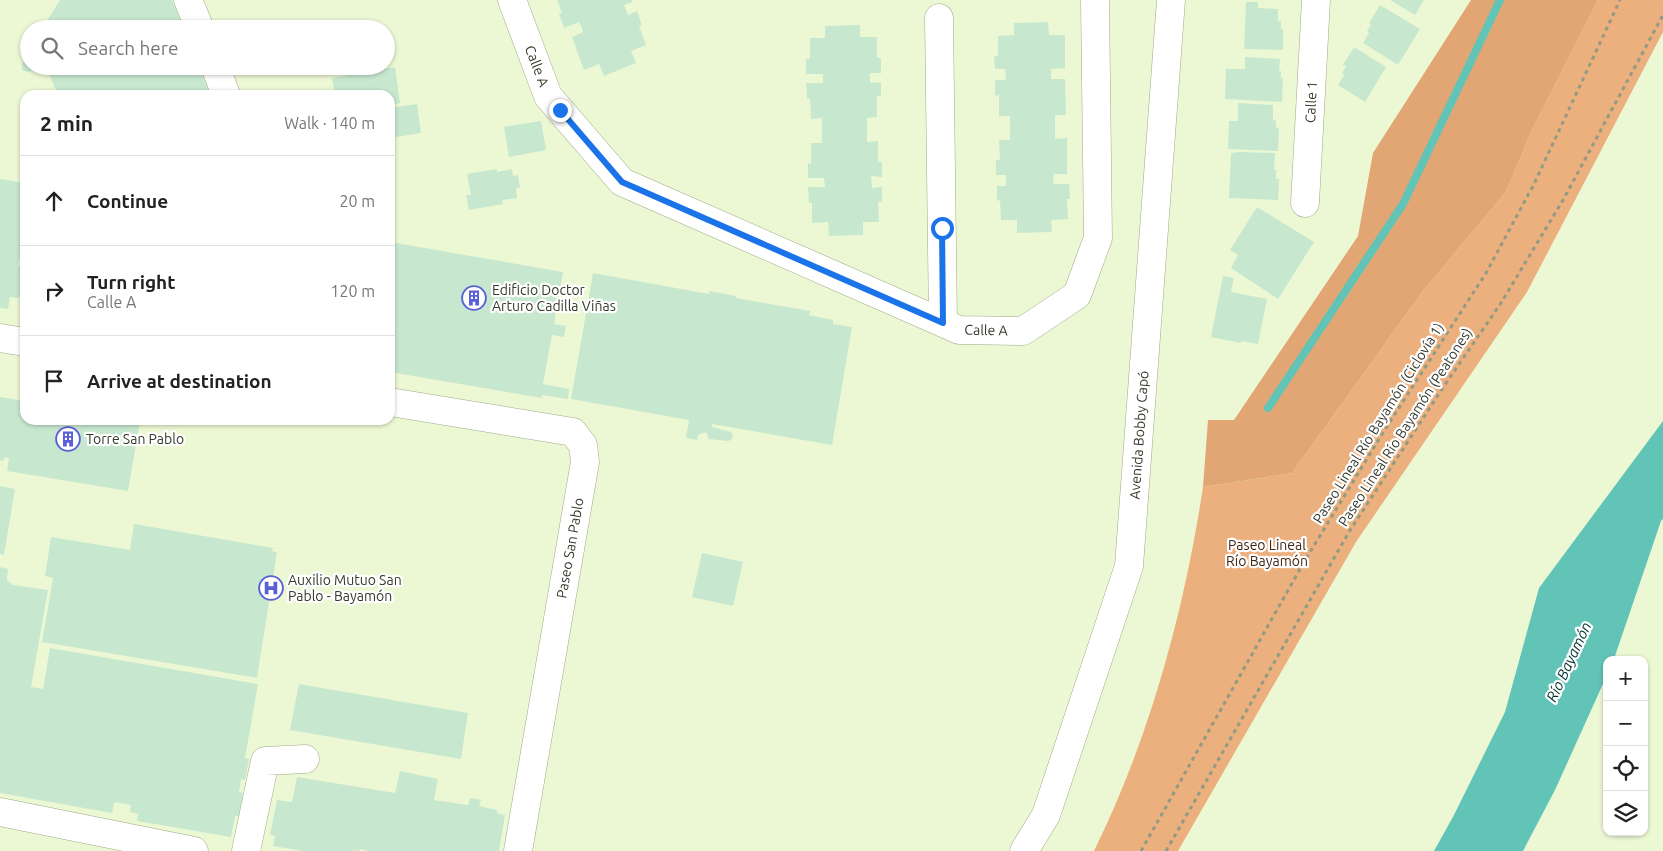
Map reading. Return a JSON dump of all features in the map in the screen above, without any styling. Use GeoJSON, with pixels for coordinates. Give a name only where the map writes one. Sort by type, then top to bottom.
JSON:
{"type":"FeatureCollection","features":[{"type":"Feature","properties":{"kind":"street"},"geometry":{"type":"LineString","coordinates":[[188,0],[196,20]]}},
{"type":"Feature","properties":{"kind":"street","name":"Calle A"},"geometry":{"type":"LineString","coordinates":[[512,0],[548,96],[622,182],[959,330],[1023,331],[1077,295],[1098,238],[1095,0]]}},
{"type":"Feature","properties":{"kind":"street","name":"Avenida Bobby Capó"},"geometry":{"type":"LineString","coordinates":[[1024,851],[1046,814],[1129,566],[1171,0]]}},
{"type":"Feature","properties":{"kind":"street","name":"Calle 1"},"geometry":{"type":"LineString","coordinates":[[1305,203],[1318,2]]}},
{"type":"Feature","properties":{"kind":"street"},"geometry":{"type":"LineString","coordinates":[[939,18],[943,323]]}},
{"type":"Feature","properties":{"kind":"street"},"geometry":{"type":"LineString","coordinates":[[218,75],[224,90]]}},
{"type":"Feature","properties":{"kind":"street"},"geometry":{"type":"LineString","coordinates":[[0,338],[20,341]]}},
{"type":"Feature","properties":{"kind":"street","name":"Paseo San Pablo"},"geometry":{"type":"LineString","coordinates":[[395,403],[573,432],[583,445],[585,462],[518,851]]}},
{"type":"Feature","properties":{"kind":"street"},"geometry":{"type":"LineString","coordinates":[[246,851],[265,761],[305,759]]}},
{"type":"Feature","properties":{"kind":"street"},"geometry":{"type":"LineString","coordinates":[[0,812],[194,851]]}},
{"type":"Feature","properties":{"kind":"path","name":"Paseo Lineal Río Bayamón (Ciclovía 1)"},"geometry":{"type":"LineString","coordinates":[[1141,851],[1304,562],[1384,431],[1486,272],[1534,184],[1620,0]]}},
{"type":"Feature","properties":{"kind":"path","name":"Paseo Lineal Río Bayamón (Peatones)"},"geometry":{"type":"LineString","coordinates":[[1166,851],[1349,532],[1444,386],[1501,303],[1558,208],[1663,15]]}},
{"type":"Feature","properties":{"kind":"green space","name":"Paseo Lineal Río Bayamón"},"geometry":{"type":"Polygon","coordinates":[[[1598,0],[1663,0],[1663,32],[1527,292],[1356,542],[1178,851],[1094,851],[1132,764],[1162,673],[1186,581],[1203,487],[1292,473],[1423,291],[1506,192],[1532,130],[1598,0]]]}},
{"type":"Feature","properties":{"kind":"shaded area"},"geometry":{"type":"Polygon","coordinates":[[[1471,0],[1598,0],[1532,130],[1506,192],[1423,291],[1292,473],[1203,487],[1208,420],[1234,420],[1358,236],[1373,153],[1471,0]]]}},
{"type":"Feature","properties":{"kind":"water","name":"Río Bayamón"},"geometry":{"type":"Polygon","coordinates":[[[1663,421],[1663,519],[1615,656],[1603,656],[1603,684],[1555,790],[1523,851],[1434,851],[1505,712],[1539,588],[1663,421]]]}},
{"type":"Feature","properties":{"kind":"building"},"geometry":{"type":"Polygon","coordinates":[[[60,0],[172,0],[180,20],[48,20],[60,0]]]}},
{"type":"Feature","properties":{"kind":"building"},"geometry":{"type":"Polygon","coordinates":[[[557,0],[632,0],[633,2],[624,5],[628,15],[637,11],[642,25],[639,26],[646,45],[631,51],[636,63],[604,76],[599,64],[584,70],[572,37],[583,32],[582,28],[579,22],[564,28],[559,14],[562,13],[557,0]]]}},
{"type":"Feature","properties":{"kind":"building"},"geometry":{"type":"Polygon","coordinates":[[[1390,0],[1424,0],[1415,15],[1390,0]]]}},
{"type":"Feature","properties":{"kind":"building"},"geometry":{"type":"Polygon","coordinates":[[[1246,2],[1258,2],[1258,8],[1278,9],[1278,21],[1281,21],[1281,29],[1283,29],[1283,50],[1244,49],[1246,2]]]}},
{"type":"Feature","properties":{"kind":"building"},"geometry":{"type":"Polygon","coordinates":[[[1380,5],[1420,29],[1398,65],[1363,43],[1369,33],[1367,31],[1371,25],[1369,23],[1380,5]]]}},
{"type":"Feature","properties":{"kind":"building"},"geometry":{"type":"Polygon","coordinates":[[[1048,22],[1049,35],[1065,35],[1065,68],[1051,69],[1051,79],[1065,79],[1066,115],[1055,115],[1055,139],[1067,138],[1067,174],[1054,174],[1053,181],[1054,184],[1069,184],[1070,199],[1067,199],[1068,219],[1051,220],[1052,232],[1017,233],[1017,220],[1001,220],[1000,200],[997,201],[997,186],[1006,186],[1006,175],[996,175],[996,160],[1000,160],[999,140],[1010,140],[1010,116],[999,116],[999,95],[995,96],[995,80],[1006,80],[1005,69],[995,69],[994,56],[998,56],[998,36],[1014,35],[1014,23],[1048,22]]]}},
{"type":"Feature","properties":{"kind":"building"},"geometry":{"type":"Polygon","coordinates":[[[860,25],[860,37],[877,37],[877,58],[881,58],[881,73],[870,73],[870,83],[881,82],[881,96],[877,96],[877,117],[867,118],[867,142],[878,141],[878,162],[882,162],[882,177],[871,176],[872,188],[882,187],[882,202],[878,202],[879,222],[863,222],[863,235],[829,236],[828,222],[812,223],[812,203],[809,203],[808,187],[825,187],[824,178],[808,178],[808,163],[811,164],[811,143],[822,143],[822,118],[811,119],[810,99],[807,99],[806,83],[823,83],[823,74],[806,74],[806,59],[810,59],[810,38],[825,38],[825,26],[860,25]]]}},
{"type":"Feature","properties":{"kind":"building"},"geometry":{"type":"Polygon","coordinates":[[[1354,47],[1386,67],[1365,102],[1338,85],[1344,75],[1342,73],[1346,66],[1343,65],[1354,47]]]}},
{"type":"Feature","properties":{"kind":"building"},"geometry":{"type":"Polygon","coordinates":[[[1245,57],[1280,59],[1279,71],[1281,71],[1281,78],[1283,78],[1282,102],[1225,99],[1226,69],[1245,69],[1245,57]]]}},
{"type":"Feature","properties":{"kind":"building"},"geometry":{"type":"Polygon","coordinates":[[[395,67],[400,103],[395,104],[395,90],[334,90],[332,78],[349,75],[395,75],[395,67]]]}},
{"type":"Feature","properties":{"kind":"building"},"geometry":{"type":"Polygon","coordinates":[[[50,75],[202,75],[208,90],[56,90],[50,75]]]}},
{"type":"Feature","properties":{"kind":"building"},"geometry":{"type":"Polygon","coordinates":[[[1238,103],[1273,105],[1273,120],[1276,121],[1276,128],[1279,128],[1278,151],[1228,149],[1229,121],[1238,121],[1238,103]]]}},
{"type":"Feature","properties":{"kind":"building"},"geometry":{"type":"Polygon","coordinates":[[[417,104],[421,133],[395,137],[395,107],[417,104]]]}},
{"type":"Feature","properties":{"kind":"building"},"geometry":{"type":"Polygon","coordinates":[[[541,121],[546,150],[509,157],[504,127],[541,121]]]}},
{"type":"Feature","properties":{"kind":"building"},"geometry":{"type":"Polygon","coordinates":[[[1231,153],[1275,153],[1274,169],[1276,170],[1276,179],[1279,179],[1278,200],[1229,198],[1231,153]]]}},
{"type":"Feature","properties":{"kind":"building"},"geometry":{"type":"Polygon","coordinates":[[[497,169],[497,172],[512,169],[513,176],[518,175],[520,188],[516,188],[517,198],[502,200],[503,204],[469,210],[466,195],[471,195],[467,174],[497,169]]]}},
{"type":"Feature","properties":{"kind":"building"},"geometry":{"type":"Polygon","coordinates":[[[0,179],[20,182],[20,256],[18,266],[20,266],[20,293],[19,298],[10,297],[8,309],[0,308],[0,179]]]}},
{"type":"Feature","properties":{"kind":"building"},"geometry":{"type":"Polygon","coordinates":[[[1257,207],[1314,242],[1278,299],[1231,268],[1238,255],[1230,250],[1257,207]]]}},
{"type":"Feature","properties":{"kind":"building","name":"Edificio Doctor Arturo Cadilla Viñas"},"geometry":{"type":"Polygon","coordinates":[[[395,243],[563,272],[554,324],[566,326],[564,337],[552,335],[543,384],[569,389],[568,399],[542,395],[542,398],[395,373],[395,243]]]}},
{"type":"Feature","properties":{"kind":"building"},"geometry":{"type":"Polygon","coordinates":[[[593,273],[709,294],[709,291],[736,296],[736,298],[810,311],[809,315],[833,320],[833,324],[852,327],[832,445],[712,424],[712,427],[731,432],[733,435],[731,440],[709,439],[706,432],[698,435],[697,440],[686,438],[689,420],[571,399],[593,273]]]}},
{"type":"Feature","properties":{"kind":"building"},"geometry":{"type":"Polygon","coordinates":[[[1223,276],[1234,278],[1231,292],[1267,299],[1258,344],[1242,341],[1241,343],[1211,337],[1223,276]]]}},
{"type":"Feature","properties":{"kind":"building","name":"Torre San Pablo"},"geometry":{"type":"Polygon","coordinates":[[[0,397],[20,400],[20,425],[139,425],[128,491],[7,471],[9,458],[4,457],[4,461],[0,460],[0,397]]]}},
{"type":"Feature","properties":{"kind":"building"},"geometry":{"type":"Polygon","coordinates":[[[0,486],[15,489],[4,555],[0,554],[0,486]]]}},
{"type":"Feature","properties":{"kind":"building"},"geometry":{"type":"Polygon","coordinates":[[[134,524],[273,548],[272,551],[277,552],[257,678],[42,642],[53,578],[45,576],[51,537],[130,550],[134,524]]]}},
{"type":"Feature","properties":{"kind":"building"},"geometry":{"type":"Polygon","coordinates":[[[702,553],[743,562],[733,606],[692,597],[702,553]]]}},
{"type":"Feature","properties":{"kind":"building"},"geometry":{"type":"Polygon","coordinates":[[[0,567],[8,569],[7,580],[13,585],[48,590],[31,687],[43,689],[50,648],[258,684],[245,758],[249,759],[245,780],[241,779],[239,792],[243,793],[239,816],[235,816],[231,837],[137,821],[138,814],[130,812],[131,805],[114,802],[112,813],[0,793],[0,567]]]}},
{"type":"Feature","properties":{"kind":"building"},"geometry":{"type":"Polygon","coordinates":[[[299,684],[468,713],[461,759],[290,730],[299,684]]]}},
{"type":"Feature","properties":{"kind":"building"},"geometry":{"type":"Polygon","coordinates":[[[400,771],[438,779],[434,800],[468,805],[470,798],[481,800],[479,806],[497,810],[497,813],[505,815],[499,851],[369,851],[360,849],[359,851],[302,851],[273,846],[275,836],[270,835],[277,800],[292,802],[297,777],[395,793],[400,771]]]}},
{"type":"Feature","properties":{"kind":"waterway"},"geometry":{"type":"LineString","coordinates":[[1268,408],[1403,204],[1500,0]]}},
{"type":"Feature","properties":{"kind":"place","name":"Edificio Doctor Arturo Cadilla Viñas"},"geometry":{"type":"Point","coordinates":[474,298]}},
{"type":"Feature","properties":{"kind":"place","name":"Torre San Pablo"},"geometry":{"type":"Point","coordinates":[68,439]}},
{"type":"Feature","properties":{"kind":"place","name":"Auxilio Mutuo San Pablo - Bayamón"},"geometry":{"type":"Point","coordinates":[271,588]}},
{"type":"Feature","properties":{"kind":"route"},"geometry":{"type":"LineString","coordinates":[[560,110],[622,182],[943,323],[942,228]]}}]}
